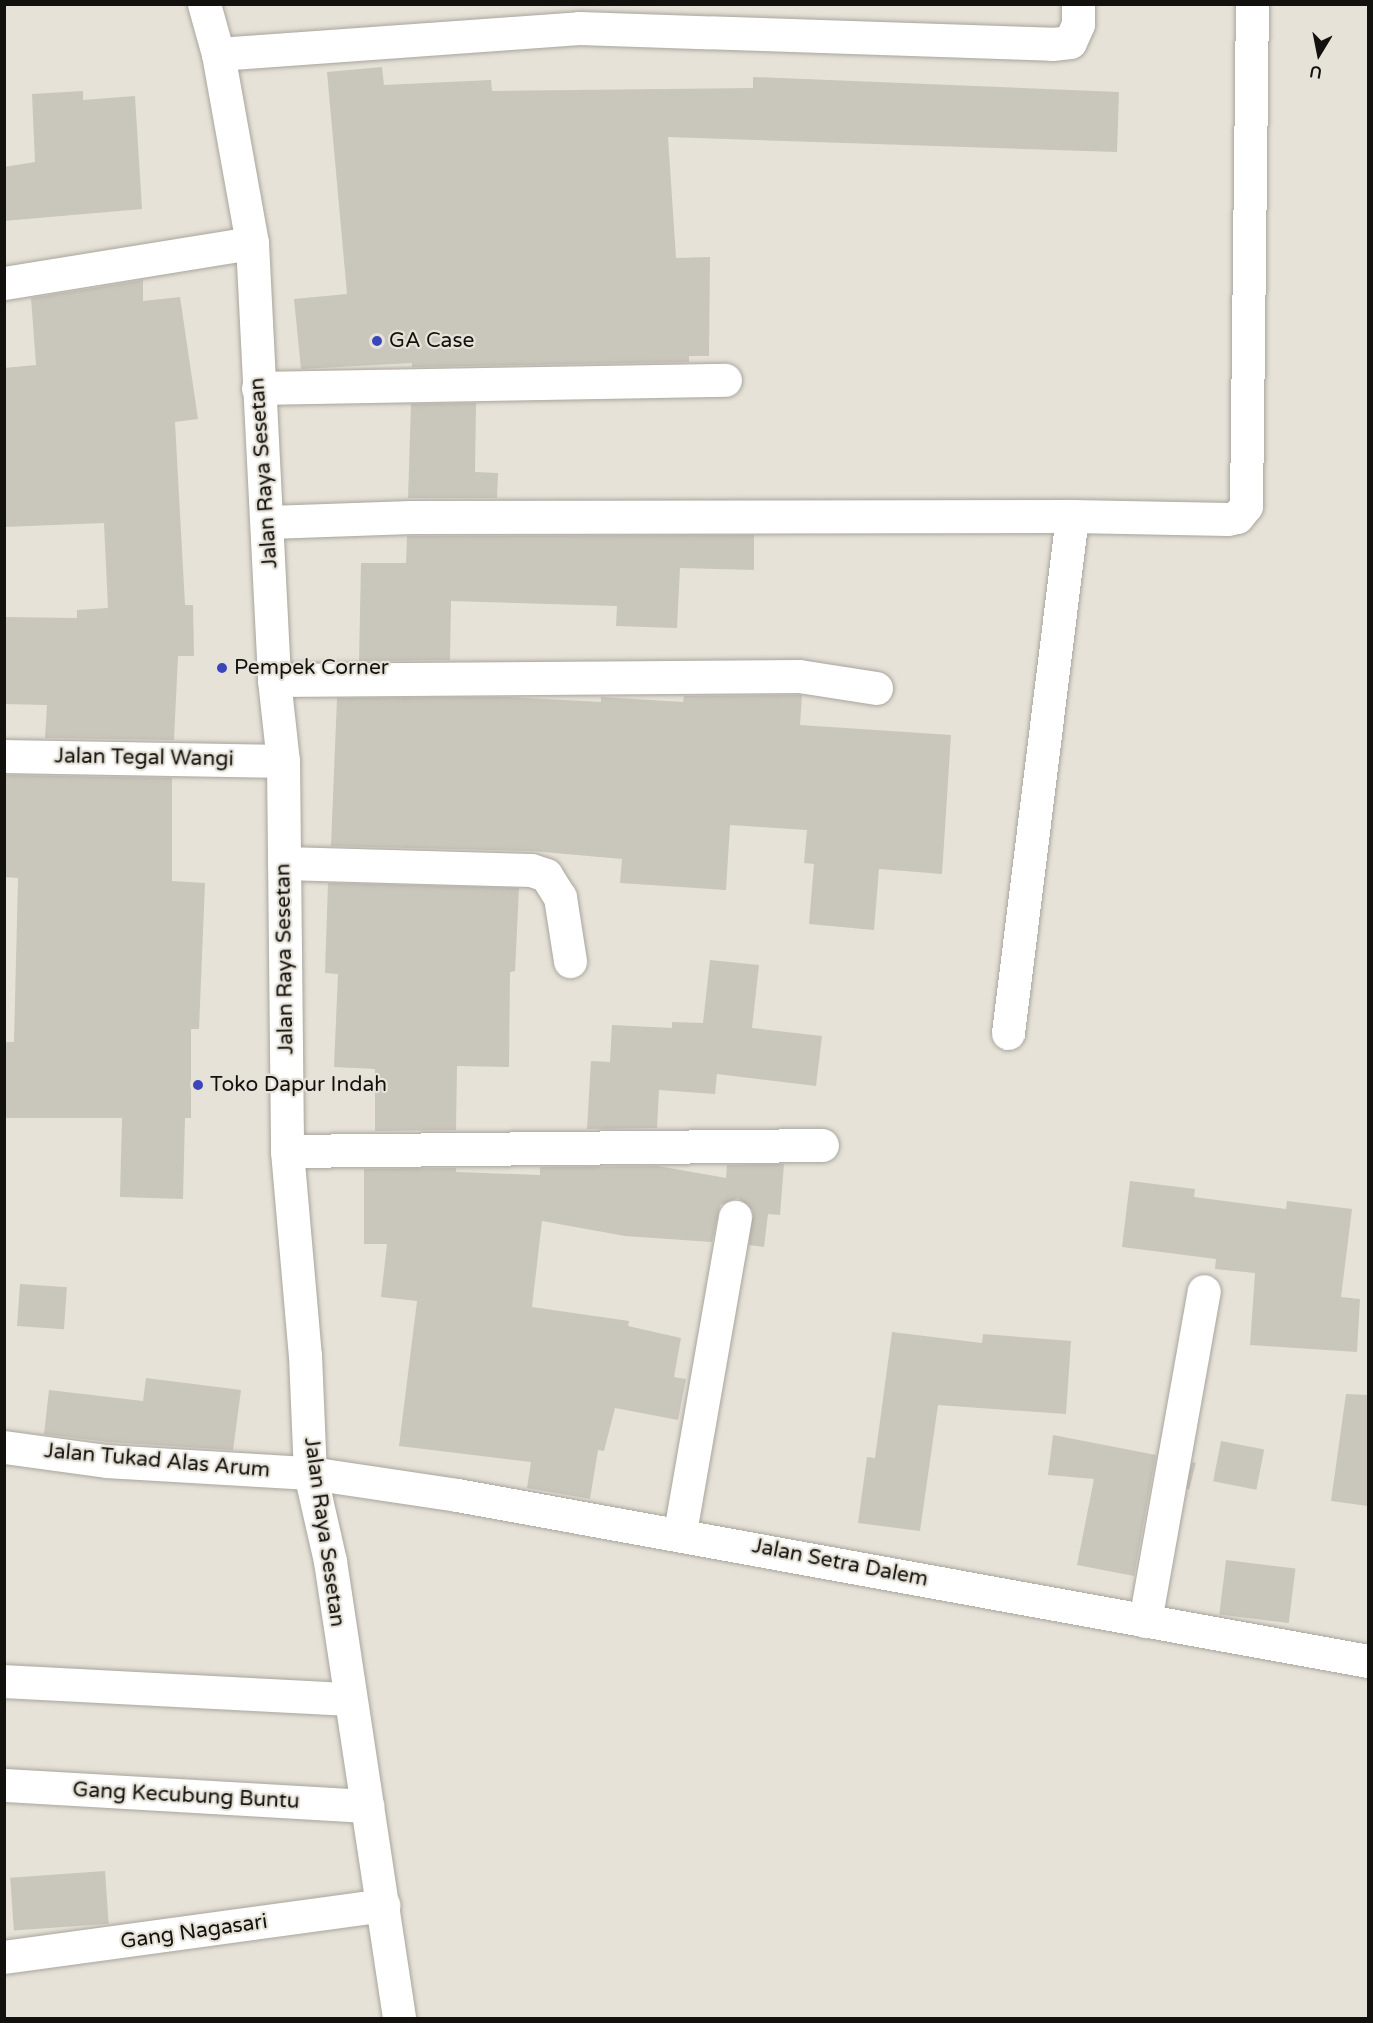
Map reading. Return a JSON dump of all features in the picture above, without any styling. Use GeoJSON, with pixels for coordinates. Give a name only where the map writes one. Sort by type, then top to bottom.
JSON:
{"type":"FeatureCollection","features":[{"type":"Feature","properties":{"kind":"street","name":"Jalan Raya Sesetan"},"geometry":{"type":"LineString","coordinates":[[204,4],[218,54],[252,243],[258,388],[269,522],[274,680],[283,761],[287,1151],[305,1355],[310,1473],[330,1561],[348,1700],[383,1905],[399,2019]]}},
{"type":"Feature","properties":{"kind":"street"},"geometry":{"type":"LineString","coordinates":[[218,54],[579,28],[1052,44],[1070,42],[1077,24],[1078,4]]}},
{"type":"Feature","properties":{"kind":"street"},"geometry":{"type":"LineString","coordinates":[[269,522],[411,517],[1072,516],[1228,519],[1237,517],[1246,506],[1252,4]]}},
{"type":"Feature","properties":{"kind":"street"},"geometry":{"type":"LineString","coordinates":[[4,283],[252,243]]}},
{"type":"Feature","properties":{"kind":"street"},"geometry":{"type":"LineString","coordinates":[[258,388],[725,380]]}},
{"type":"Feature","properties":{"kind":"street"},"geometry":{"type":"LineString","coordinates":[[1008,1033],[1072,516]]}},
{"type":"Feature","properties":{"kind":"street"},"geometry":{"type":"LineString","coordinates":[[274,680],[799,676],[876,688]]}},
{"type":"Feature","properties":{"kind":"street","name":"Jalan Tegal Wangi"},"geometry":{"type":"LineString","coordinates":[[4,756],[283,761]]}},
{"type":"Feature","properties":{"kind":"street"},"geometry":{"type":"LineString","coordinates":[[284,863],[531,870],[546,875],[560,897],[570,961]]}},
{"type":"Feature","properties":{"kind":"street"},"geometry":{"type":"LineString","coordinates":[[287,1151],[822,1145]]}},
{"type":"Feature","properties":{"kind":"street"},"geometry":{"type":"LineString","coordinates":[[680,1532],[735,1217]]}},
{"type":"Feature","properties":{"kind":"street"},"geometry":{"type":"LineString","coordinates":[[1145,1621],[1204,1291]]}},
{"type":"Feature","properties":{"kind":"street","name":"Jalan Tukad Alas Arum"},"geometry":{"type":"LineString","coordinates":[[4,1447],[106,1461],[310,1473]]}},
{"type":"Feature","properties":{"kind":"street","name":"Jalan Setra Dalem"},"geometry":{"type":"LineString","coordinates":[[310,1473],[680,1532],[1368,1661]]}},
{"type":"Feature","properties":{"kind":"street"},"geometry":{"type":"LineString","coordinates":[[4,1680],[348,1700]]}},
{"type":"Feature","properties":{"kind":"street","name":"Gang Kecubung Buntu"},"geometry":{"type":"LineString","coordinates":[[4,1785],[367,1806]]}},
{"type":"Feature","properties":{"kind":"street","name":"Gang Nagasari"},"geometry":{"type":"LineString","coordinates":[[4,1957],[383,1905]]}},
{"type":"Feature","properties":{"kind":"building"},"geometry":{"type":"Polygon","coordinates":[[[382,67],[384,85],[491,80],[492,91],[753,88],[753,77],[1119,92],[1117,152],[668,137],[676,258],[710,257],[709,356],[689,356],[689,362],[412,367],[412,363],[301,369],[294,299],[347,294],[327,72],[382,67]]]}},
{"type":"Feature","properties":{"kind":"building"},"geometry":{"type":"Polygon","coordinates":[[[83,91],[83,100],[135,96],[142,209],[4,221],[4,167],[35,162],[32,94],[83,91]]]}},
{"type":"Feature","properties":{"kind":"building"},"geometry":{"type":"Polygon","coordinates":[[[143,280],[143,301],[180,297],[198,419],[175,422],[185,605],[193,605],[194,656],[178,656],[174,740],[45,738],[47,705],[4,704],[4,617],[77,618],[77,610],[108,608],[104,523],[4,527],[4,368],[36,365],[31,298],[143,280]]]}},
{"type":"Feature","properties":{"kind":"building"},"geometry":{"type":"Polygon","coordinates":[[[476,403],[475,472],[498,473],[497,498],[408,498],[411,404],[476,403]]]}},
{"type":"Feature","properties":{"kind":"building"},"geometry":{"type":"Polygon","coordinates":[[[754,535],[754,570],[680,568],[677,628],[616,626],[617,606],[451,601],[450,660],[359,661],[361,563],[406,563],[407,536],[754,535]]]}},
{"type":"Feature","properties":{"kind":"building"},"geometry":{"type":"Polygon","coordinates":[[[802,695],[800,725],[951,735],[942,874],[879,869],[874,930],[809,924],[814,864],[804,863],[807,830],[730,825],[726,890],[620,883],[622,859],[532,851],[331,846],[337,698],[507,697],[601,702],[601,697],[683,702],[684,696],[802,695]]]}},
{"type":"Feature","properties":{"kind":"building"},"geometry":{"type":"Polygon","coordinates":[[[4,775],[172,778],[172,881],[205,883],[199,1029],[191,1029],[191,1118],[185,1118],[183,1199],[120,1197],[122,1118],[4,1118],[4,1042],[14,1042],[18,878],[4,877],[4,775]]]}},
{"type":"Feature","properties":{"kind":"building"},"geometry":{"type":"Polygon","coordinates":[[[328,883],[519,888],[515,971],[510,972],[509,1067],[457,1066],[456,1130],[375,1131],[375,1069],[334,1067],[338,974],[325,973],[328,883]]]}},
{"type":"Feature","properties":{"kind":"building"},"geometry":{"type":"Polygon","coordinates":[[[710,960],[759,965],[752,1028],[822,1036],[816,1086],[717,1074],[715,1094],[659,1090],[657,1128],[587,1129],[591,1061],[610,1062],[612,1025],[672,1028],[672,1022],[703,1023],[710,960]]]}},
{"type":"Feature","properties":{"kind":"building"},"geometry":{"type":"Polygon","coordinates":[[[784,1164],[780,1215],[768,1214],[764,1247],[749,1245],[753,1211],[738,1198],[720,1205],[712,1242],[625,1236],[542,1221],[532,1307],[629,1321],[628,1326],[681,1338],[674,1377],[686,1379],[678,1420],[615,1408],[604,1451],[598,1450],[590,1499],[527,1488],[531,1462],[399,1446],[417,1301],[381,1297],[387,1244],[364,1244],[364,1169],[456,1168],[456,1172],[540,1175],[540,1167],[658,1166],[726,1178],[727,1165],[784,1164]]]}},
{"type":"Feature","properties":{"kind":"building"},"geometry":{"type":"Polygon","coordinates":[[[1130,1181],[1195,1189],[1194,1197],[1286,1209],[1287,1201],[1352,1209],[1341,1297],[1360,1299],[1357,1352],[1250,1345],[1255,1273],[1215,1269],[1216,1259],[1122,1247],[1130,1181]]]}},
{"type":"Feature","properties":{"kind":"building"},"geometry":{"type":"Polygon","coordinates":[[[20,1284],[67,1287],[64,1329],[17,1326],[20,1284]]]}},
{"type":"Feature","properties":{"kind":"building"},"geometry":{"type":"Polygon","coordinates":[[[892,1332],[982,1343],[983,1334],[1071,1341],[1066,1414],[938,1405],[920,1531],[858,1523],[867,1457],[875,1458],[892,1332]]]}},
{"type":"Feature","properties":{"kind":"building"},"geometry":{"type":"Polygon","coordinates":[[[146,1378],[241,1390],[233,1450],[108,1442],[44,1434],[49,1390],[143,1401],[146,1378]]]}},
{"type":"Feature","properties":{"kind":"building"},"geometry":{"type":"Polygon","coordinates":[[[1346,1394],[1368,1395],[1368,1506],[1331,1501],[1346,1394]]]}},
{"type":"Feature","properties":{"kind":"building"},"geometry":{"type":"Polygon","coordinates":[[[1053,1435],[1156,1455],[1134,1576],[1077,1565],[1094,1479],[1048,1475],[1053,1435]]]}},
{"type":"Feature","properties":{"kind":"building"},"geometry":{"type":"Polygon","coordinates":[[[1221,1441],[1264,1449],[1256,1490],[1213,1481],[1221,1441]]]}},
{"type":"Feature","properties":{"kind":"building"},"geometry":{"type":"Polygon","coordinates":[[[1192,1462],[1196,1463],[1189,1489],[1185,1488],[1192,1462]]]}},
{"type":"Feature","properties":{"kind":"building"},"geometry":{"type":"Polygon","coordinates":[[[1226,1560],[1295,1569],[1289,1623],[1219,1615],[1226,1560]]]}},
{"type":"Feature","properties":{"kind":"building"},"geometry":{"type":"Polygon","coordinates":[[[105,1871],[109,1924],[14,1930],[10,1878],[105,1871]]]}},
{"type":"Feature","properties":{"kind":"place","name":"GA Case"},"geometry":{"type":"Point","coordinates":[377,341]}},
{"type":"Feature","properties":{"kind":"place","name":"Pempek Corner"},"geometry":{"type":"Point","coordinates":[222,668]}},
{"type":"Feature","properties":{"kind":"place","name":"Toko Dapur Indah"},"geometry":{"type":"Point","coordinates":[198,1085]}}]}
